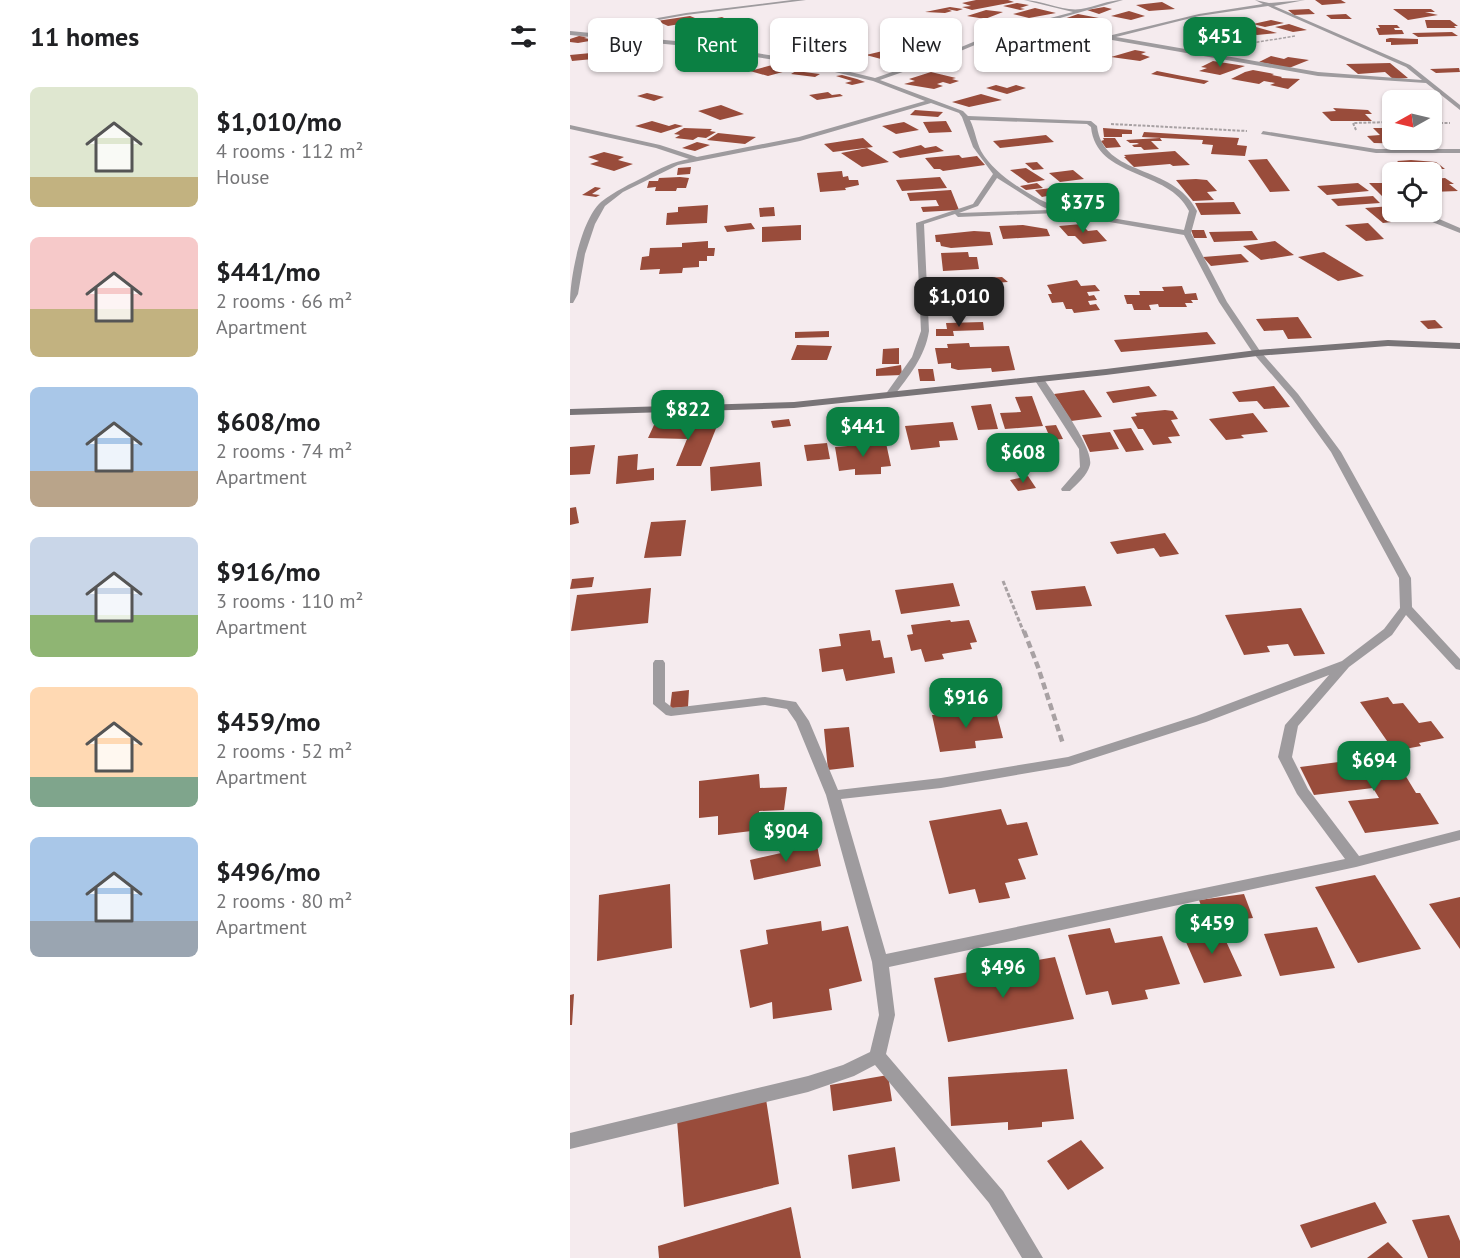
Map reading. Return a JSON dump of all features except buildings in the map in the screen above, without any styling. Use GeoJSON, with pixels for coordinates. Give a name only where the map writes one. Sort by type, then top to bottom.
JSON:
{"type":"FeatureCollection","features":[{"type":"Feature","properties":{"kind":"street"},"geometry":{"type":"LineString","coordinates":[[573,33],[686,14],[804,0]]}},
{"type":"Feature","properties":{"kind":"street"},"geometry":{"type":"LineString","coordinates":[[1026,0],[1078,11]]}},
{"type":"Feature","properties":{"kind":"street"},"geometry":{"type":"LineString","coordinates":[[1053,18],[1121,0]]}},
{"type":"Feature","properties":{"kind":"street"},"geometry":{"type":"LineString","coordinates":[[1257,0],[1386,54],[1408,66],[1460,108]]}},
{"type":"Feature","properties":{"kind":"street"},"geometry":{"type":"LineString","coordinates":[[1112,36],[1199,15],[1303,0]]}},
{"type":"Feature","properties":{"kind":"street"},"geometry":{"type":"LineString","coordinates":[[573,33],[687,44],[756,54],[875,80],[961,112],[967,118],[974,144],[982,158],[996,174],[1043,205],[1061,212]]}},
{"type":"Feature","properties":{"kind":"street"},"geometry":{"type":"LineString","coordinates":[[1112,38],[1318,74],[1429,82]]}},
{"type":"Feature","properties":{"kind":"street"},"geometry":{"type":"LineString","coordinates":[[875,80],[974,44]]}},
{"type":"Feature","properties":{"kind":"street"},"geometry":{"type":"LineString","coordinates":[[570,301],[574,294],[581,254],[591,224],[602,205],[621,191],[676,163],[800,140],[931,101]]}},
{"type":"Feature","properties":{"kind":"street"},"geometry":{"type":"LineString","coordinates":[[967,118],[1089,122],[1094,126],[1096,140],[1105,153],[1186,197],[1193,211],[1186,233],[1223,302],[1257,353],[1295,396],[1336,452],[1382,533],[1405,578],[1406,608],[1388,632],[1346,664],[1293,725],[1285,757],[1302,791],[1356,862]]}},
{"type":"Feature","properties":{"kind":"street"},"geometry":{"type":"LineString","coordinates":[[570,127],[658,146],[694,158]]}},
{"type":"Feature","properties":{"kind":"street"},"geometry":{"type":"LineString","coordinates":[[1263,134],[1376,152],[1460,151]]}},
{"type":"Feature","properties":{"kind":"street"},"geometry":{"type":"LineString","coordinates":[[890,395],[924,346],[926,331],[920,223],[976,205],[996,174]]}},
{"type":"Feature","properties":{"kind":"street"},"geometry":{"type":"LineString","coordinates":[[942,216],[1061,212],[1186,233]]}},
{"type":"Feature","properties":{"kind":"street"},"geometry":{"type":"LineString","coordinates":[[1439,222],[1460,231]]}},
{"type":"Feature","properties":{"kind":"street"},"geometry":{"type":"LineString","coordinates":[[570,412],[794,405],[1039,380],[1257,353],[1388,343],[1460,346]]}},
{"type":"Feature","properties":{"kind":"street"},"geometry":{"type":"LineString","coordinates":[[1039,380],[1084,449],[1088,461],[1083,472],[1066,489]]}},
{"type":"Feature","properties":{"kind":"street"},"geometry":{"type":"LineString","coordinates":[[1406,608],[1460,666]]}},
{"type":"Feature","properties":{"kind":"street"},"geometry":{"type":"LineString","coordinates":[[570,1141],[808,1084],[848,1071],[877,1056],[887,1015],[880,962],[833,795],[802,722],[791,705],[765,701],[671,712],[659,704],[659,663]]}},
{"type":"Feature","properties":{"kind":"street"},"geometry":{"type":"LineString","coordinates":[[833,795],[941,783],[1069,761],[1201,719],[1346,664]]}},
{"type":"Feature","properties":{"kind":"street"},"geometry":{"type":"LineString","coordinates":[[880,962],[1356,862],[1460,835]]}},
{"type":"Feature","properties":{"kind":"street"},"geometry":{"type":"LineString","coordinates":[[877,1056],[996,1197],[1033,1258]]}},
{"type":"Feature","properties":{"kind":"path"},"geometry":{"type":"LineString","coordinates":[[1250,44],[1325,30]]}},
{"type":"Feature","properties":{"kind":"path"},"geometry":{"type":"LineString","coordinates":[[1089,122],[1263,134]]}},
{"type":"Feature","properties":{"kind":"path"},"geometry":{"type":"LineString","coordinates":[[1442,123],[1450,123]]}},
{"type":"Feature","properties":{"kind":"path"},"geometry":{"type":"LineString","coordinates":[[1004,581],[1038,667],[1069,761]]}}]}
